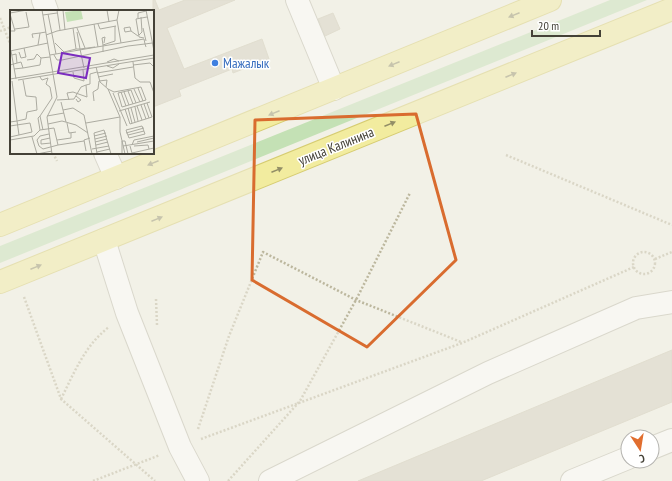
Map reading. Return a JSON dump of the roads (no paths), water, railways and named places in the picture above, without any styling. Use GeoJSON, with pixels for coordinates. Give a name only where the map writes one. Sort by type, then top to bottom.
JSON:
{"type":"FeatureCollection","features":[{"type":"Feature","properties":{"kind":"main road"},"geometry":{"type":"LineString","coordinates":[[0,225],[550,0]]}},
{"type":"Feature","properties":{"kind":"main road","name":"улица Калинина"},"geometry":{"type":"LineString","coordinates":[[8,278],[672,9]]}},
{"type":"Feature","properties":{"kind":"lane"},"geometry":{"type":"LineString","coordinates":[[43,0],[46,10]]}},
{"type":"Feature","properties":{"kind":"lane"},"geometry":{"type":"LineString","coordinates":[[297,0],[334,89]]}},
{"type":"Feature","properties":{"kind":"lane"},"geometry":{"type":"LineString","coordinates":[[105,154],[116,178]]}},
{"type":"Feature","properties":{"kind":"lane"},"geometry":{"type":"LineString","coordinates":[[104,240],[127,313],[188,441],[198,481]]}},
{"type":"Feature","properties":{"kind":"lane"},"geometry":{"type":"LineString","coordinates":[[270,481],[488,373],[636,308],[672,302]]}},
{"type":"Feature","properties":{"kind":"lane"},"geometry":{"type":"LineString","coordinates":[[660,445],[672,440]]}},
{"type":"Feature","properties":{"kind":"lane"},"geometry":{"type":"LineString","coordinates":[[572,481],[620,461]]}},
{"type":"Feature","properties":{"kind":"place","name":"Мажалык"},"geometry":{"type":"Point","coordinates":[215,63]}}]}
